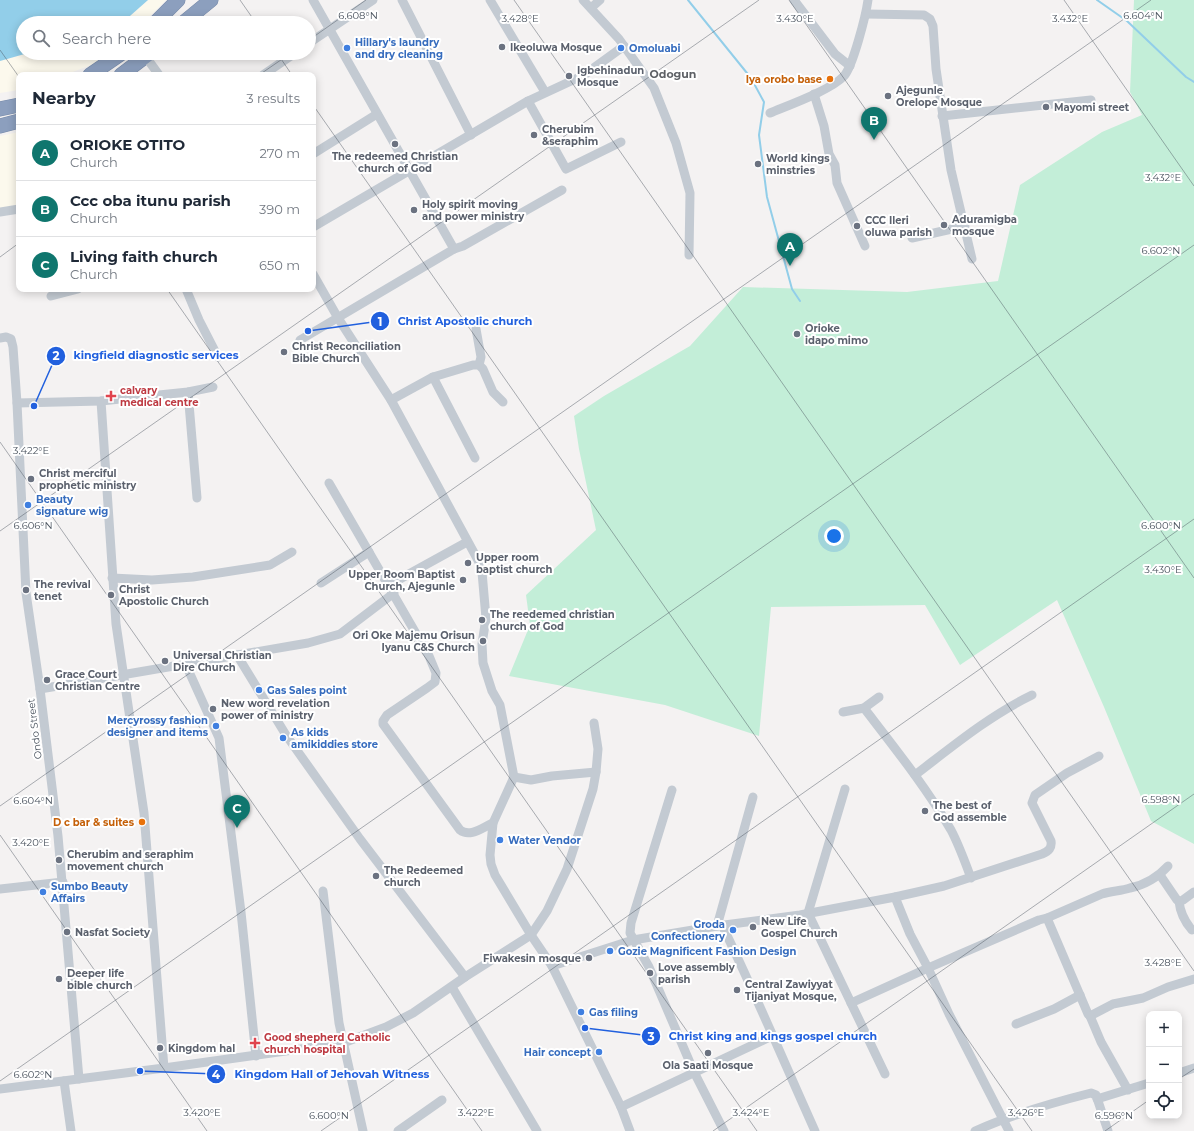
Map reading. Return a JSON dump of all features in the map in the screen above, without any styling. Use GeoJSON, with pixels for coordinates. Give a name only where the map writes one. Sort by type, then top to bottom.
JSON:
{"type":"FeatureCollection","features":[{"type":"Feature","properties":{"kind":"highway"},"geometry":{"type":"LineString","coordinates":[[162,16],[178,0]]}},
{"type":"Feature","properties":{"kind":"highway"},"geometry":{"type":"LineString","coordinates":[[192,16],[211,0]]}},
{"type":"Feature","properties":{"kind":"highway"},"geometry":{"type":"LineString","coordinates":[[94,72],[112,60]]}},
{"type":"Feature","properties":{"kind":"highway"},"geometry":{"type":"LineString","coordinates":[[125,72],[141,60]]}},
{"type":"Feature","properties":{"kind":"highway"},"geometry":{"type":"LineString","coordinates":[[0,109],[16,106]]}},
{"type":"Feature","properties":{"kind":"highway"},"geometry":{"type":"LineString","coordinates":[[0,126],[16,122]]}},
{"type":"Feature","properties":{"kind":"street"},"geometry":{"type":"LineString","coordinates":[[313,0],[454,249]]}},
{"type":"Feature","properties":{"kind":"street"},"geometry":{"type":"LineString","coordinates":[[316,38],[373,0]]}},
{"type":"Feature","properties":{"kind":"street"},"geometry":{"type":"LineString","coordinates":[[402,0],[471,135]]}},
{"type":"Feature","properties":{"kind":"street"},"geometry":{"type":"LineString","coordinates":[[490,0],[545,92]]}},
{"type":"Feature","properties":{"kind":"street"},"geometry":{"type":"LineString","coordinates":[[583,0],[624,46],[654,88],[676,143],[690,192],[689,255]]}},
{"type":"Feature","properties":{"kind":"street"},"geometry":{"type":"LineString","coordinates":[[591,8],[600,0]]}},
{"type":"Feature","properties":{"kind":"street"},"geometry":{"type":"LineString","coordinates":[[794,0],[835,54],[850,66]]}},
{"type":"Feature","properties":{"kind":"street"},"geometry":{"type":"LineString","coordinates":[[770,113],[814,94],[838,81],[845,75],[850,66],[866,14],[868,0]]}},
{"type":"Feature","properties":{"kind":"street"},"geometry":{"type":"LineString","coordinates":[[866,14],[924,15],[930,19],[933,26],[936,69],[951,170],[972,259]]}},
{"type":"Feature","properties":{"kind":"street"},"geometry":{"type":"LineString","coordinates":[[316,225],[528,101],[584,75],[624,46]]}},
{"type":"Feature","properties":{"kind":"street"},"geometry":{"type":"LineString","coordinates":[[151,60],[157,72]]}},
{"type":"Feature","properties":{"kind":"street"},"geometry":{"type":"LineString","coordinates":[[267,72],[285,60]]}},
{"type":"Feature","properties":{"kind":"street"},"geometry":{"type":"LineString","coordinates":[[814,94],[824,126],[829,154],[835,165],[837,183],[865,246]]}},
{"type":"Feature","properties":{"kind":"street"},"geometry":{"type":"LineString","coordinates":[[942,116],[1091,100]]}},
{"type":"Feature","properties":{"kind":"street"},"geometry":{"type":"LineString","coordinates":[[528,101],[566,169],[621,142]]}},
{"type":"Feature","properties":{"kind":"street"},"geometry":{"type":"LineString","coordinates":[[316,152],[377,114]]}},
{"type":"Feature","properties":{"kind":"street"},"geometry":{"type":"LineString","coordinates":[[300,340],[454,249],[463,246],[562,190]]}},
{"type":"Feature","properties":{"kind":"street"},"geometry":{"type":"LineString","coordinates":[[0,212],[16,209]]}},
{"type":"Feature","properties":{"kind":"street"},"geometry":{"type":"LineString","coordinates":[[912,238],[965,226]]}},
{"type":"Feature","properties":{"kind":"street"},"geometry":{"type":"LineString","coordinates":[[316,279],[338,318],[391,400],[475,555],[482,572],[486,618],[482,644],[483,663],[492,691],[500,704],[514,777],[493,823],[490,851],[491,864],[495,875],[531,935],[552,966],[621,1107],[630,1131]]}},
{"type":"Feature","properties":{"kind":"street"},"geometry":{"type":"LineString","coordinates":[[51,296],[66,292]]}},
{"type":"Feature","properties":{"kind":"street"},"geometry":{"type":"LineString","coordinates":[[187,292],[198,320],[218,358]]}},
{"type":"Feature","properties":{"kind":"street"},"geometry":{"type":"LineString","coordinates":[[476,329],[481,357],[479,365]]}},
{"type":"Feature","properties":{"kind":"street","name":"Ondo Street"},"geometry":{"type":"LineString","coordinates":[[0,338],[6,337],[11,340],[13,347],[26,593],[40,689],[63,882],[78,1079]]}},
{"type":"Feature","properties":{"kind":"street"},"geometry":{"type":"LineString","coordinates":[[391,400],[433,377],[468,366],[479,365]]}},
{"type":"Feature","properties":{"kind":"street"},"geometry":{"type":"LineString","coordinates":[[479,365],[483,369],[493,392],[503,402]]}},
{"type":"Feature","properties":{"kind":"street"},"geometry":{"type":"LineString","coordinates":[[433,377],[475,458]]}},
{"type":"Feature","properties":{"kind":"street"},"geometry":{"type":"LineString","coordinates":[[17,403],[101,401],[188,392],[213,387]]}},
{"type":"Feature","properties":{"kind":"street"},"geometry":{"type":"LineString","coordinates":[[188,392],[197,498]]}},
{"type":"Feature","properties":{"kind":"street"},"geometry":{"type":"LineString","coordinates":[[101,401],[116,624],[144,813],[164,1068]]}},
{"type":"Feature","properties":{"kind":"street"},"geometry":{"type":"LineString","coordinates":[[329,483],[429,656],[436,673],[435,682],[387,715],[383,721],[383,724],[460,830],[467,834],[472,833],[493,823]]}},
{"type":"Feature","properties":{"kind":"street"},"geometry":{"type":"LineString","coordinates":[[389,585],[467,542]]}},
{"type":"Feature","properties":{"kind":"street"},"geometry":{"type":"LineString","coordinates":[[112,578],[152,580],[192,578],[270,566],[280,558],[292,552]]}},
{"type":"Feature","properties":{"kind":"street"},"geometry":{"type":"LineString","coordinates":[[321,583],[369,552]]}},
{"type":"Feature","properties":{"kind":"street"},"geometry":{"type":"LineString","coordinates":[[40,689],[308,644],[340,634],[394,594]]}},
{"type":"Feature","properties":{"kind":"street"},"geometry":{"type":"LineString","coordinates":[[237,655],[291,741],[360,839],[465,977]]}},
{"type":"Feature","properties":{"kind":"street"},"geometry":{"type":"LineString","coordinates":[[186,665],[219,738],[241,912],[256,1056]]}},
{"type":"Feature","properties":{"kind":"street"},"geometry":{"type":"LineString","coordinates":[[915,775],[974,730],[1010,706],[1032,695]]}},
{"type":"Feature","properties":{"kind":"street"},"geometry":{"type":"LineString","coordinates":[[843,712],[864,708],[879,697]]}},
{"type":"Feature","properties":{"kind":"street"},"geometry":{"type":"LineString","coordinates":[[864,708],[915,775],[951,831],[971,878]]}},
{"type":"Feature","properties":{"kind":"street"},"geometry":{"type":"LineString","coordinates":[[0,1089],[256,1056],[343,1043],[373,1033],[400,1021],[531,935],[547,911],[566,869],[581,828],[596,772],[598,749],[594,724]]}},
{"type":"Feature","properties":{"kind":"street"},"geometry":{"type":"LineString","coordinates":[[552,966],[634,940],[808,913],[895,897],[949,885],[1042,854],[1049,850],[1052,846],[1052,840],[1032,803],[1033,798],[1040,790],[1066,773],[1099,756]]}},
{"type":"Feature","properties":{"kind":"street"},"geometry":{"type":"LineString","coordinates":[[514,777],[531,780],[552,776],[596,772]]}},
{"type":"Feature","properties":{"kind":"street"},"geometry":{"type":"LineString","coordinates":[[845,789],[808,913],[885,1074]]}},
{"type":"Feature","properties":{"kind":"street"},"geometry":{"type":"LineString","coordinates":[[672,790],[631,924],[630,933],[649,967],[694,1072],[724,1131]]}},
{"type":"Feature","properties":{"kind":"street"},"geometry":{"type":"LineString","coordinates":[[753,798],[720,926],[751,984],[772,1036],[815,1131]]}},
{"type":"Feature","properties":{"kind":"street"},"geometry":{"type":"LineString","coordinates":[[851,1004],[928,968],[1039,920],[1110,891],[1130,888],[1160,874],[1168,866]]}},
{"type":"Feature","properties":{"kind":"street"},"geometry":{"type":"LineString","coordinates":[[1160,874],[1179,901],[1182,916],[1192,930]]}},
{"type":"Feature","properties":{"kind":"street"},"geometry":{"type":"LineString","coordinates":[[0,889],[63,882]]}},
{"type":"Feature","properties":{"kind":"street"},"geometry":{"type":"LineString","coordinates":[[323,891],[339,1023],[364,1131]]}},
{"type":"Feature","properties":{"kind":"street"},"geometry":{"type":"LineString","coordinates":[[1179,901],[1183,900],[1194,892]]}},
{"type":"Feature","properties":{"kind":"street"},"geometry":{"type":"LineString","coordinates":[[895,897],[910,934],[1001,1119],[1009,1131]]}},
{"type":"Feature","properties":{"kind":"street"},"geometry":{"type":"LineString","coordinates":[[1047,918],[1101,1042],[1128,1090]]}},
{"type":"Feature","properties":{"kind":"street"},"geometry":{"type":"LineString","coordinates":[[1090,1016],[1113,1004],[1143,998],[1168,987],[1194,979]]}},
{"type":"Feature","properties":{"kind":"street"},"geometry":{"type":"LineString","coordinates":[[452,987],[537,1131]]}},
{"type":"Feature","properties":{"kind":"street"},"geometry":{"type":"LineString","coordinates":[[1016,1024],[1054,1009],[1080,995]]}},
{"type":"Feature","properties":{"kind":"street"},"geometry":{"type":"LineString","coordinates":[[621,1107],[772,1036]]}},
{"type":"Feature","properties":{"kind":"street"},"geometry":{"type":"LineString","coordinates":[[1182,1072],[1194,1068]]}},
{"type":"Feature","properties":{"kind":"street"},"geometry":{"type":"LineString","coordinates":[[64,1081],[71,1131]]}},
{"type":"Feature","properties":{"kind":"street"},"geometry":{"type":"LineString","coordinates":[[1096,1099],[1146,1084]]}},
{"type":"Feature","properties":{"kind":"street"},"geometry":{"type":"LineString","coordinates":[[975,1131],[1001,1119],[1047,1104],[1091,1093],[1094,1094],[1108,1131]]}},
{"type":"Feature","properties":{"kind":"street"},"geometry":{"type":"LineString","coordinates":[[398,1131],[442,1100]]}},
{"type":"Feature","properties":{"kind":"shaded area"},"geometry":{"type":"Polygon","coordinates":[[[148,0],[166,0],[150,16],[130,16],[148,0]]]}},
{"type":"Feature","properties":{"kind":"shaded area"},"geometry":{"type":"Polygon","coordinates":[[[16,56],[16,60],[100,60],[73,72],[16,72],[16,90],[0,93],[0,61],[16,56]]]}},
{"type":"Feature","properties":{"kind":"shaded area"},"geometry":{"type":"Polygon","coordinates":[[[16,133],[16,208],[0,211],[0,136],[16,133]]]}},
{"type":"Feature","properties":{"kind":"green space"},"geometry":{"type":"Polygon","coordinates":[[[1134,0],[1194,0],[1194,844],[1151,821],[1104,707],[1057,600],[960,665],[925,605],[771,607],[759,736],[665,705],[509,676],[530,625],[526,595],[596,530],[579,449],[574,416],[604,396],[690,346],[743,287],[907,292],[998,281],[1020,185],[1102,132],[1142,115],[1130,92],[1134,0]]]}},
{"type":"Feature","properties":{"kind":"water"},"geometry":{"type":"Polygon","coordinates":[[[0,0],[148,0],[130,16],[16,16],[16,56],[0,61],[0,0]]]}},
{"type":"Feature","properties":{"kind":"waterway"},"geometry":{"type":"LineString","coordinates":[[688,0],[751,78],[764,102],[759,135],[767,197],[792,289],[800,301]]}},
{"type":"Feature","properties":{"kind":"waterway"},"geometry":{"type":"LineString","coordinates":[[1097,0],[1127,21],[1186,77],[1194,82]]}},
{"type":"Feature","properties":{"kind":"place","name":"Ikeoluwa Mosque"},"geometry":{"type":"Point","coordinates":[502,47]}},
{"type":"Feature","properties":{"kind":"place","name":"Hillary's laundry and dry cleaning"},"geometry":{"type":"Point","coordinates":[347,48]}},
{"type":"Feature","properties":{"kind":"place","name":"Omoluabi"},"geometry":{"type":"Point","coordinates":[621,48]}},
{"type":"Feature","properties":{"kind":"place","name":"Igbehinadun Mosque"},"geometry":{"type":"Point","coordinates":[569,76]}},
{"type":"Feature","properties":{"kind":"place","name":"Iya orobo base"},"geometry":{"type":"Point","coordinates":[830,79]}},
{"type":"Feature","properties":{"kind":"place","name":"Ajegunle Orelope Mosque"},"geometry":{"type":"Point","coordinates":[888,96]}},
{"type":"Feature","properties":{"kind":"place","name":"Mayomi street"},"geometry":{"type":"Point","coordinates":[1046,107]}},
{"type":"Feature","properties":{"kind":"place","name":"Cherubim &seraphim"},"geometry":{"type":"Point","coordinates":[534,135]}},
{"type":"Feature","properties":{"kind":"place","name":"Ccc oba itunu parish"},"geometry":{"type":"Point","coordinates":[874,140]}},
{"type":"Feature","properties":{"kind":"place","name":"The redeemed Christian church of God"},"geometry":{"type":"Point","coordinates":[395,144]}},
{"type":"Feature","properties":{"kind":"place","name":"World kings minstries"},"geometry":{"type":"Point","coordinates":[758,164]}},
{"type":"Feature","properties":{"kind":"place","name":"Holy spirit moving and power ministry"},"geometry":{"type":"Point","coordinates":[414,210]}},
{"type":"Feature","properties":{"kind":"place","name":"Aduramigba mosque"},"geometry":{"type":"Point","coordinates":[944,225]}},
{"type":"Feature","properties":{"kind":"place","name":"CCC Ileri oluwa parish"},"geometry":{"type":"Point","coordinates":[857,226]}},
{"type":"Feature","properties":{"kind":"place","name":"ORIOKE OTITO"},"geometry":{"type":"Point","coordinates":[790,266]}},
{"type":"Feature","properties":{"kind":"place","name":"Christ Apostolic church"},"geometry":{"type":"Point","coordinates":[308,331]}},
{"type":"Feature","properties":{"kind":"place","name":"Orioke idapo mimo"},"geometry":{"type":"Point","coordinates":[797,334]}},
{"type":"Feature","properties":{"kind":"place","name":"Christ Reconciliation Bible Church"},"geometry":{"type":"Point","coordinates":[284,352]}},
{"type":"Feature","properties":{"kind":"place","name":"calvary medical centre"},"geometry":{"type":"Point","coordinates":[111,396]}},
{"type":"Feature","properties":{"kind":"place","name":"kingfield diagnostic services"},"geometry":{"type":"Point","coordinates":[34,406]}},
{"type":"Feature","properties":{"kind":"place","name":"Christ merciful prophetic ministry"},"geometry":{"type":"Point","coordinates":[31,479]}},
{"type":"Feature","properties":{"kind":"place","name":"Beauty signature wig"},"geometry":{"type":"Point","coordinates":[28,505]}},
{"type":"Feature","properties":{"kind":"place","name":"Upper room baptist church"},"geometry":{"type":"Point","coordinates":[468,563]}},
{"type":"Feature","properties":{"kind":"place","name":"Upper Room Baptist Church, Ajegunle"},"geometry":{"type":"Point","coordinates":[463,580]}},
{"type":"Feature","properties":{"kind":"place","name":"The revival tenet"},"geometry":{"type":"Point","coordinates":[26,590]}},
{"type":"Feature","properties":{"kind":"place","name":"Christ Apostolic Church"},"geometry":{"type":"Point","coordinates":[111,595]}},
{"type":"Feature","properties":{"kind":"place","name":"The reedemed christian church of God"},"geometry":{"type":"Point","coordinates":[482,620]}},
{"type":"Feature","properties":{"kind":"place","name":"Ori Oke Majemu Orisun Iyanu C&S Church"},"geometry":{"type":"Point","coordinates":[483,641]}},
{"type":"Feature","properties":{"kind":"place","name":"Universal Christian Dire Church"},"geometry":{"type":"Point","coordinates":[165,661]}},
{"type":"Feature","properties":{"kind":"place","name":"Grace Court Christian Centre"},"geometry":{"type":"Point","coordinates":[47,680]}},
{"type":"Feature","properties":{"kind":"place","name":"Gas Sales point"},"geometry":{"type":"Point","coordinates":[259,690]}},
{"type":"Feature","properties":{"kind":"place","name":"New word revelation power of ministry"},"geometry":{"type":"Point","coordinates":[213,709]}},
{"type":"Feature","properties":{"kind":"place","name":"Mercyrossy fashion designer and items"},"geometry":{"type":"Point","coordinates":[216,726]}},
{"type":"Feature","properties":{"kind":"place","name":"As kids amikiddies store"},"geometry":{"type":"Point","coordinates":[283,738]}},
{"type":"Feature","properties":{"kind":"place","name":"The best of God assemble"},"geometry":{"type":"Point","coordinates":[925,811]}},
{"type":"Feature","properties":{"kind":"place","name":"D c bar & suites"},"geometry":{"type":"Point","coordinates":[142,822]}},
{"type":"Feature","properties":{"kind":"place","name":"Living faith church"},"geometry":{"type":"Point","coordinates":[237,828]}},
{"type":"Feature","properties":{"kind":"place","name":"Water Vendor"},"geometry":{"type":"Point","coordinates":[500,840]}},
{"type":"Feature","properties":{"kind":"place","name":"Cherubim and seraphim movement church"},"geometry":{"type":"Point","coordinates":[59,860]}},
{"type":"Feature","properties":{"kind":"place","name":"The Redeemed church"},"geometry":{"type":"Point","coordinates":[376,876]}},
{"type":"Feature","properties":{"kind":"place","name":"Sumbo Beauty Affairs"},"geometry":{"type":"Point","coordinates":[43,892]}},
{"type":"Feature","properties":{"kind":"place","name":"New Life Gospel Church"},"geometry":{"type":"Point","coordinates":[753,927]}},
{"type":"Feature","properties":{"kind":"place","name":"Groda Confectionery"},"geometry":{"type":"Point","coordinates":[733,930]}},
{"type":"Feature","properties":{"kind":"place","name":"Nasfat Society"},"geometry":{"type":"Point","coordinates":[67,932]}},
{"type":"Feature","properties":{"kind":"place","name":"Gozie Magnificent Fashion Design"},"geometry":{"type":"Point","coordinates":[610,951]}},
{"type":"Feature","properties":{"kind":"place","name":"Fiwakesin mosque"},"geometry":{"type":"Point","coordinates":[589,958]}},
{"type":"Feature","properties":{"kind":"place","name":"Love assembly parish"},"geometry":{"type":"Point","coordinates":[650,973]}},
{"type":"Feature","properties":{"kind":"place","name":"Deeper life bible church"},"geometry":{"type":"Point","coordinates":[59,979]}},
{"type":"Feature","properties":{"kind":"place","name":"Central Zawiyyat Tijaniyat Mosque,"},"geometry":{"type":"Point","coordinates":[737,990]}},
{"type":"Feature","properties":{"kind":"place","name":"Gas filing"},"geometry":{"type":"Point","coordinates":[581,1012]}},
{"type":"Feature","properties":{"kind":"place","name":"Christ king and kings gospel church"},"geometry":{"type":"Point","coordinates":[585,1028]}},
{"type":"Feature","properties":{"kind":"place","name":"Good shepherd Catholic church hospital"},"geometry":{"type":"Point","coordinates":[255,1043]}},
{"type":"Feature","properties":{"kind":"place","name":"Kingdom hal"},"geometry":{"type":"Point","coordinates":[160,1048]}},
{"type":"Feature","properties":{"kind":"place","name":"Hair concept"},"geometry":{"type":"Point","coordinates":[599,1052]}},
{"type":"Feature","properties":{"kind":"place","name":"Ola Saati Mosque"},"geometry":{"type":"Point","coordinates":[708,1053]}},
{"type":"Feature","properties":{"kind":"place","name":"Kingdom Hall of Jehovah Witness"},"geometry":{"type":"Point","coordinates":[140,1071]}},
{"type":"Feature","properties":{"kind":"district","name":"Odogun"},"geometry":{"type":"Point","coordinates":[673,74]}}]}
